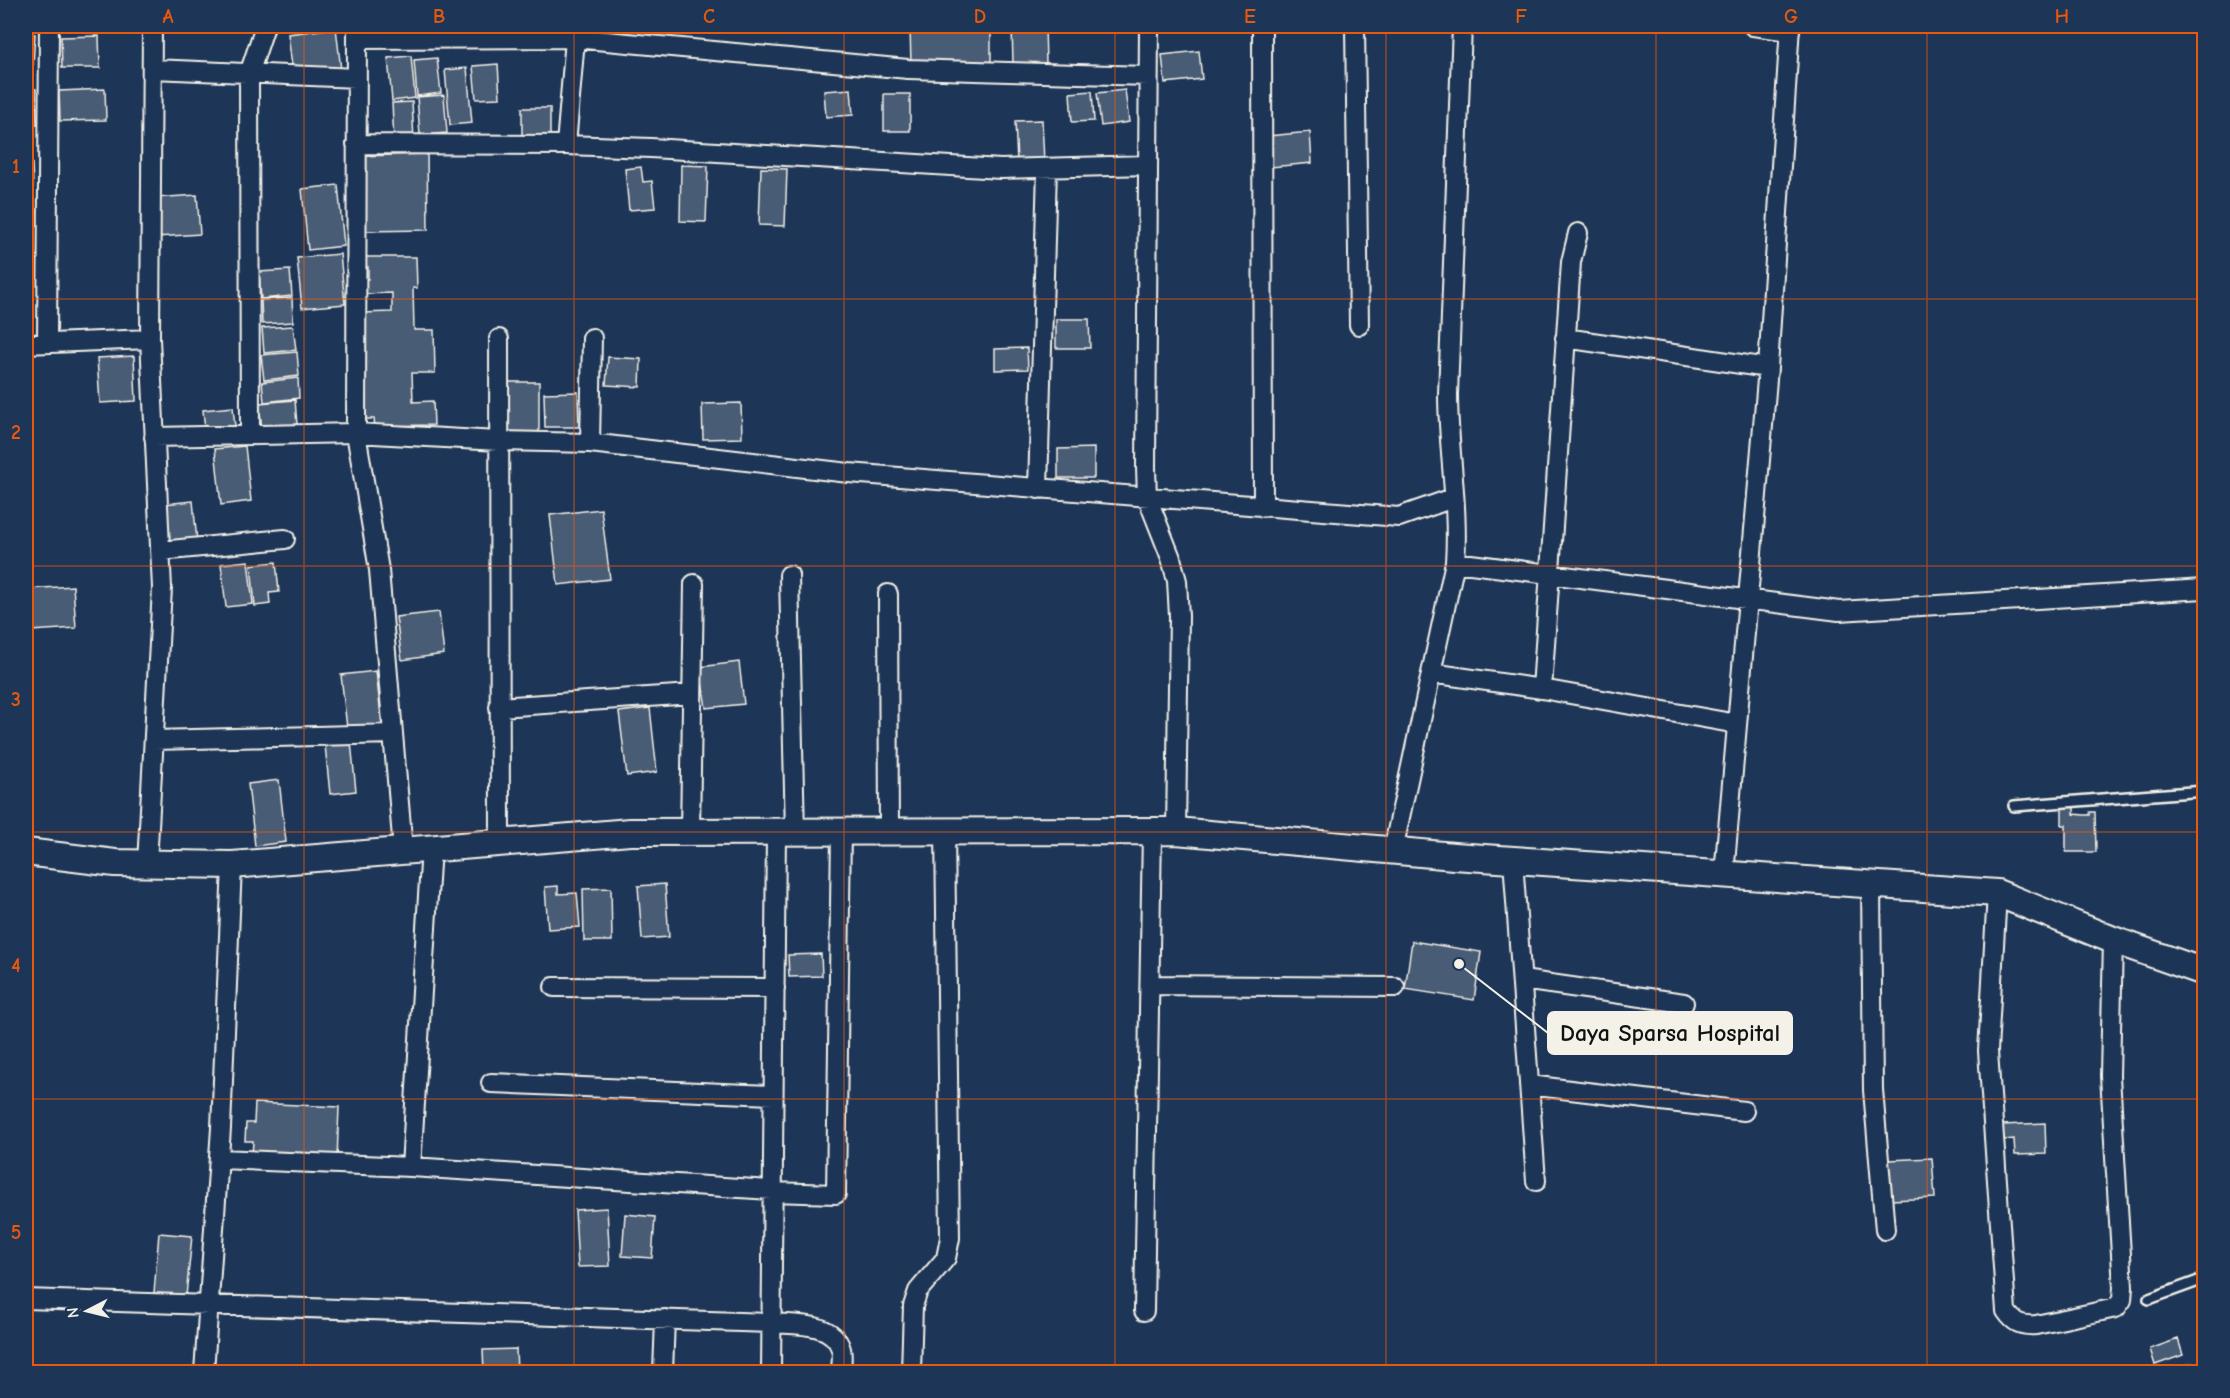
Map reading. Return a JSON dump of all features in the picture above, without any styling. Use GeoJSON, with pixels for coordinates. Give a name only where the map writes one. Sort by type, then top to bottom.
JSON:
{"type":"FeatureCollection","features":[{"type":"Feature","properties":{"kind":"street"},"geometry":{"type":"LineString","coordinates":[[47,343],[49,26]]}},
{"type":"Feature","properties":{"kind":"street"},"geometry":{"type":"LineString","coordinates":[[147,864],[162,588],[150,339],[152,26]]}},
{"type":"Feature","properties":{"kind":"street"},"geometry":{"type":"LineString","coordinates":[[250,435],[249,74],[265,26]]}},
{"type":"Feature","properties":{"kind":"street"},"geometry":{"type":"LineString","coordinates":[[1144,1311],[1150,985],[1164,831],[1179,616],[1178,581],[1147,497],[1149,26]]}},
{"type":"Feature","properties":{"kind":"street"},"geometry":{"type":"LineString","coordinates":[[1262,26],[1263,507]]}},
{"type":"Feature","properties":{"kind":"street"},"geometry":{"type":"LineString","coordinates":[[1355,26],[1359,325]]}},
{"type":"Feature","properties":{"kind":"street"},"geometry":{"type":"LineString","coordinates":[[1393,850],[1455,562],[1457,536],[1448,394],[1462,26]]}},
{"type":"Feature","properties":{"kind":"street"},"geometry":{"type":"LineString","coordinates":[[1724,875],[1768,368],[1790,28],[1753,26]]}},
{"type":"Feature","properties":{"kind":"street"},"geometry":{"type":"LineString","coordinates":[[403,850],[379,570],[356,433],[357,32],[575,32],[908,69],[1148,76]]}},
{"type":"Feature","properties":{"kind":"street"},"geometry":{"type":"LineString","coordinates":[[566,145],[575,32]]}},
{"type":"Feature","properties":{"kind":"street"},"geometry":{"type":"LineString","coordinates":[[153,69],[357,78]]}},
{"type":"Feature","properties":{"kind":"street"},"geometry":{"type":"LineString","coordinates":[[356,144],[566,145],[1001,169],[1148,165]]}},
{"type":"Feature","properties":{"kind":"street"},"geometry":{"type":"LineString","coordinates":[[1038,489],[1047,168]]}},
{"type":"Feature","properties":{"kind":"street"},"geometry":{"type":"LineString","coordinates":[[1542,689],[1570,262],[1578,233]]}},
{"type":"Feature","properties":{"kind":"street"},"geometry":{"type":"LineString","coordinates":[[590,443],[591,338]]}},
{"type":"Feature","properties":{"kind":"street"},"geometry":{"type":"LineString","coordinates":[[1565,338],[1768,368]]}},
{"type":"Feature","properties":{"kind":"street"},"geometry":{"type":"LineString","coordinates":[[26,344],[150,339]]}},
{"type":"Feature","properties":{"kind":"street"},"geometry":{"type":"LineString","coordinates":[[499,339],[500,843]]}},
{"type":"Feature","properties":{"kind":"street"},"geometry":{"type":"LineString","coordinates":[[154,437],[356,433],[498,441],[590,443],[849,473],[1399,517],[1453,498]]}},
{"type":"Feature","properties":{"kind":"street"},"geometry":{"type":"LineString","coordinates":[[160,551],[285,539]]}},
{"type":"Feature","properties":{"kind":"street"},"geometry":{"type":"LineString","coordinates":[[1455,562],[1839,611],[2205,589]]}},
{"type":"Feature","properties":{"kind":"street"},"geometry":{"type":"LineString","coordinates":[[771,1372],[775,988],[786,833],[789,575]]}},
{"type":"Feature","properties":{"kind":"street"},"geometry":{"type":"LineString","coordinates":[[690,832],[694,584]]}},
{"type":"Feature","properties":{"kind":"street"},"geometry":{"type":"LineString","coordinates":[[888,594],[889,832]]}},
{"type":"Feature","properties":{"kind":"street"},"geometry":{"type":"LineString","coordinates":[[1431,673],[1542,689],[1737,723]]}},
{"type":"Feature","properties":{"kind":"street"},"geometry":{"type":"LineString","coordinates":[[499,707],[692,694]]}},
{"type":"Feature","properties":{"kind":"street"},"geometry":{"type":"LineString","coordinates":[[154,740],[393,734]]}},
{"type":"Feature","properties":{"kind":"street"},"geometry":{"type":"LineString","coordinates":[[911,1372],[913,1306],[918,1291],[946,1258],[950,1238],[945,830]]}},
{"type":"Feature","properties":{"kind":"street"},"geometry":{"type":"LineString","coordinates":[[26,852],[116,863],[232,865],[630,832],[1164,831],[1513,860],[1997,893],[2113,940],[2205,972]]}},
{"type":"Feature","properties":{"kind":"street"},"geometry":{"type":"LineString","coordinates":[[219,1160],[411,1167],[771,1190],[772,1192],[836,1194],[841,832]]}},
{"type":"Feature","properties":{"kind":"street"},"geometry":{"type":"LineString","coordinates":[[411,1167],[431,848]]}},
{"type":"Feature","properties":{"kind":"street"},"geometry":{"type":"LineString","coordinates":[[1513,860],[1536,1181]]}},
{"type":"Feature","properties":{"kind":"street"},"geometry":{"type":"LineString","coordinates":[[204,1372],[219,1160],[232,865]]}},
{"type":"Feature","properties":{"kind":"street"},"geometry":{"type":"LineString","coordinates":[[1872,885],[1873,1090],[1885,1230]]}},
{"type":"Feature","properties":{"kind":"street"},"geometry":{"type":"LineString","coordinates":[[1997,893],[1989,1063],[2006,1311],[2013,1322],[2025,1326],[2116,1308],[2122,1300],[2110,1076],[2113,940]]}},
{"type":"Feature","properties":{"kind":"street"},"geometry":{"type":"LineString","coordinates":[[1522,980],[1684,1004]]}},
{"type":"Feature","properties":{"kind":"street"},"geometry":{"type":"LineString","coordinates":[[1150,985],[1395,987]]}},
{"type":"Feature","properties":{"kind":"street"},"geometry":{"type":"LineString","coordinates":[[554,987],[775,988]]}},
{"type":"Feature","properties":{"kind":"street"},"geometry":{"type":"LineString","coordinates":[[491,1083],[773,1095]]}},
{"type":"Feature","properties":{"kind":"street"},"geometry":{"type":"LineString","coordinates":[[1529,1085],[1744,1111]]}},
{"type":"Feature","properties":{"kind":"street"},"geometry":{"type":"LineString","coordinates":[[26,1299],[665,1319],[816,1327],[828,1331],[836,1338],[841,1350],[841,1372]]}},
{"type":"Feature","properties":{"kind":"street"},"geometry":{"type":"LineString","coordinates":[[663,1372],[665,1319]]}},
{"type":"Feature","properties":{"kind":"lane"},"geometry":{"type":"LineString","coordinates":[[2014,806],[2205,791]]}},
{"type":"Feature","properties":{"kind":"lane"},"geometry":{"type":"LineString","coordinates":[[2149,1299],[2205,1279]]}},
{"type":"Feature","properties":{"kind":"building"},"geometry":{"type":"Polygon","coordinates":[[[389,26],[411,26],[412,34],[390,36],[389,26]]]}},
{"type":"Feature","properties":{"kind":"building"},"geometry":{"type":"Polygon","coordinates":[[[910,26],[991,26],[991,65],[911,65],[910,26]]]}},
{"type":"Feature","properties":{"kind":"building"},"geometry":{"type":"Polygon","coordinates":[[[1012,26],[1045,26],[1046,63],[1013,63],[1012,26]]]}},
{"type":"Feature","properties":{"kind":"building"},"geometry":{"type":"Polygon","coordinates":[[[1369,26],[1389,26],[1390,30],[1370,31],[1369,26]]]}},
{"type":"Feature","properties":{"kind":"building"},"geometry":{"type":"Polygon","coordinates":[[[1393,26],[1412,26],[1412,30],[1394,30],[1393,26]]]}},
{"type":"Feature","properties":{"kind":"building"},"geometry":{"type":"Polygon","coordinates":[[[336,28],[341,70],[293,75],[288,34],[336,28]]]}},
{"type":"Feature","properties":{"kind":"building"},"geometry":{"type":"Polygon","coordinates":[[[26,34],[35,34],[33,65],[26,64],[26,34]]]}},
{"type":"Feature","properties":{"kind":"building"},"geometry":{"type":"Polygon","coordinates":[[[99,36],[100,68],[62,68],[61,37],[99,36]]]}},
{"type":"Feature","properties":{"kind":"building"},"geometry":{"type":"Polygon","coordinates":[[[1199,51],[1202,79],[1165,83],[1162,55],[1199,51]]]}},
{"type":"Feature","properties":{"kind":"building"},"geometry":{"type":"Polygon","coordinates":[[[411,56],[415,98],[392,101],[388,58],[411,56]]]}},
{"type":"Feature","properties":{"kind":"building"},"geometry":{"type":"Polygon","coordinates":[[[437,58],[441,93],[417,96],[414,60],[437,58]]]}},
{"type":"Feature","properties":{"kind":"building"},"geometry":{"type":"Polygon","coordinates":[[[498,64],[500,98],[476,99],[473,66],[498,64]]]}},
{"type":"Feature","properties":{"kind":"building"},"geometry":{"type":"Polygon","coordinates":[[[467,68],[472,123],[450,125],[445,70],[467,68]]]}},
{"type":"Feature","properties":{"kind":"building"},"geometry":{"type":"Polygon","coordinates":[[[26,89],[36,89],[37,125],[26,125],[26,89]]]}},
{"type":"Feature","properties":{"kind":"building"},"geometry":{"type":"Polygon","coordinates":[[[105,89],[106,120],[60,121],[59,91],[105,89]]]}},
{"type":"Feature","properties":{"kind":"building"},"geometry":{"type":"Polygon","coordinates":[[[851,89],[853,115],[826,117],[824,91],[851,89]]]}},
{"type":"Feature","properties":{"kind":"building"},"geometry":{"type":"Polygon","coordinates":[[[1125,90],[1129,122],[1101,126],[1097,93],[1125,90]]]}},
{"type":"Feature","properties":{"kind":"building"},"geometry":{"type":"Polygon","coordinates":[[[1092,91],[1094,121],[1072,122],[1070,93],[1092,91]]]}},
{"type":"Feature","properties":{"kind":"building"},"geometry":{"type":"Polygon","coordinates":[[[884,94],[910,94],[910,131],[884,131],[884,94]]]}},
{"type":"Feature","properties":{"kind":"building"},"geometry":{"type":"Polygon","coordinates":[[[444,95],[447,133],[420,135],[417,97],[444,95]]]}},
{"type":"Feature","properties":{"kind":"building"},"geometry":{"type":"Polygon","coordinates":[[[412,102],[414,140],[394,141],[392,103],[412,102]]]}},
{"type":"Feature","properties":{"kind":"building"},"geometry":{"type":"Polygon","coordinates":[[[522,108],[550,108],[550,143],[522,142],[522,108]]]}},
{"type":"Feature","properties":{"kind":"building"},"geometry":{"type":"Polygon","coordinates":[[[1042,120],[1044,162],[1017,162],[1015,121],[1042,120]]]}},
{"type":"Feature","properties":{"kind":"building"},"geometry":{"type":"Polygon","coordinates":[[[1310,132],[1312,163],[1271,167],[1268,136],[1310,132]]]}},
{"type":"Feature","properties":{"kind":"building"},"geometry":{"type":"Polygon","coordinates":[[[427,154],[428,230],[363,231],[362,156],[427,154]]]}},
{"type":"Feature","properties":{"kind":"building"},"geometry":{"type":"Polygon","coordinates":[[[26,163],[32,163],[33,187],[26,187],[26,163]]]}},
{"type":"Feature","properties":{"kind":"building"},"geometry":{"type":"Polygon","coordinates":[[[681,165],[708,166],[706,222],[680,221],[681,165]]]}},
{"type":"Feature","properties":{"kind":"building"},"geometry":{"type":"Polygon","coordinates":[[[641,167],[643,182],[652,181],[655,208],[629,210],[625,169],[641,167]]]}},
{"type":"Feature","properties":{"kind":"building"},"geometry":{"type":"Polygon","coordinates":[[[761,168],[787,169],[785,226],[759,225],[761,168]]]}},
{"type":"Feature","properties":{"kind":"building"},"geometry":{"type":"Polygon","coordinates":[[[338,185],[344,246],[308,250],[302,189],[338,185]]]}},
{"type":"Feature","properties":{"kind":"building"},"geometry":{"type":"Polygon","coordinates":[[[197,195],[200,234],[157,237],[154,198],[197,195]]]}},
{"type":"Feature","properties":{"kind":"building"},"geometry":{"type":"Polygon","coordinates":[[[26,202],[30,202],[30,227],[26,227],[26,202]]]}},
{"type":"Feature","properties":{"kind":"building"},"geometry":{"type":"Polygon","coordinates":[[[26,235],[31,235],[32,264],[26,265],[26,235]]]}},
{"type":"Feature","properties":{"kind":"building"},"geometry":{"type":"Polygon","coordinates":[[[340,254],[345,304],[302,308],[297,258],[340,254]]]}},
{"type":"Feature","properties":{"kind":"building"},"geometry":{"type":"Polygon","coordinates":[[[362,257],[416,257],[417,288],[413,288],[414,330],[434,330],[435,373],[412,373],[413,402],[433,401],[434,425],[375,426],[374,419],[363,419],[361,313],[392,312],[392,293],[362,294],[362,279],[368,279],[368,267],[362,267],[362,257]]]}},
{"type":"Feature","properties":{"kind":"building"},"geometry":{"type":"Polygon","coordinates":[[[290,270],[292,296],[261,299],[259,272],[290,270]]]}},
{"type":"Feature","properties":{"kind":"building"},"geometry":{"type":"Polygon","coordinates":[[[292,298],[293,322],[262,324],[261,300],[292,298]]]}},
{"type":"Feature","properties":{"kind":"building"},"geometry":{"type":"Polygon","coordinates":[[[1056,319],[1089,319],[1090,348],[1056,348],[1056,319]]]}},
{"type":"Feature","properties":{"kind":"building"},"geometry":{"type":"Polygon","coordinates":[[[293,326],[296,350],[264,353],[262,328],[293,326]]]}},
{"type":"Feature","properties":{"kind":"building"},"geometry":{"type":"Polygon","coordinates":[[[1027,348],[1028,369],[995,370],[995,349],[1027,348]]]}},
{"type":"Feature","properties":{"kind":"building"},"geometry":{"type":"Polygon","coordinates":[[[297,352],[299,376],[264,380],[261,355],[297,352]]]}},
{"type":"Feature","properties":{"kind":"building"},"geometry":{"type":"Polygon","coordinates":[[[134,356],[136,401],[100,403],[97,358],[134,356]]]}},
{"type":"Feature","properties":{"kind":"building"},"geometry":{"type":"Polygon","coordinates":[[[608,357],[641,359],[640,387],[606,385],[608,357]]]}},
{"type":"Feature","properties":{"kind":"building"},"geometry":{"type":"Polygon","coordinates":[[[298,378],[299,398],[264,402],[262,382],[298,378]]]}},
{"type":"Feature","properties":{"kind":"building"},"geometry":{"type":"Polygon","coordinates":[[[505,382],[539,382],[539,441],[505,441],[505,382]]]}},
{"type":"Feature","properties":{"kind":"building"},"geometry":{"type":"Polygon","coordinates":[[[578,392],[579,427],[545,427],[544,393],[578,392]]]}},
{"type":"Feature","properties":{"kind":"building"},"geometry":{"type":"Polygon","coordinates":[[[295,400],[297,425],[262,429],[259,403],[295,400]]]}},
{"type":"Feature","properties":{"kind":"building"},"geometry":{"type":"Polygon","coordinates":[[[741,403],[742,438],[703,439],[702,404],[741,403]]]}},
{"type":"Feature","properties":{"kind":"building"},"geometry":{"type":"Polygon","coordinates":[[[233,407],[235,427],[205,430],[203,410],[233,407]]]}},
{"type":"Feature","properties":{"kind":"building"},"geometry":{"type":"Polygon","coordinates":[[[245,446],[251,501],[221,505],[215,449],[245,446]]]}},
{"type":"Feature","properties":{"kind":"building"},"geometry":{"type":"Polygon","coordinates":[[[1094,448],[1094,478],[1058,478],[1058,449],[1094,448]]]}},
{"type":"Feature","properties":{"kind":"building"},"geometry":{"type":"Polygon","coordinates":[[[193,501],[197,541],[168,544],[164,504],[193,501]]]}},
{"type":"Feature","properties":{"kind":"building"},"geometry":{"type":"Polygon","coordinates":[[[601,509],[610,579],[558,585],[550,515],[601,509]]]}},
{"type":"Feature","properties":{"kind":"building"},"geometry":{"type":"Polygon","coordinates":[[[248,561],[253,604],[226,607],[221,564],[248,561]]]}},
{"type":"Feature","properties":{"kind":"building"},"geometry":{"type":"Polygon","coordinates":[[[276,562],[279,592],[269,593],[270,604],[255,606],[251,565],[276,562]]]}},
{"type":"Feature","properties":{"kind":"building"},"geometry":{"type":"Polygon","coordinates":[[[73,586],[76,628],[31,631],[28,589],[73,586]]]}},
{"type":"Feature","properties":{"kind":"building"},"geometry":{"type":"Polygon","coordinates":[[[439,612],[444,654],[402,660],[396,617],[439,612]]]}},
{"type":"Feature","properties":{"kind":"building"},"geometry":{"type":"Polygon","coordinates":[[[739,662],[744,704],[706,708],[700,667],[739,662]]]}},
{"type":"Feature","properties":{"kind":"building"},"geometry":{"type":"Polygon","coordinates":[[[376,671],[382,725],[347,728],[341,675],[376,671]]]}},
{"type":"Feature","properties":{"kind":"building"},"geometry":{"type":"Polygon","coordinates":[[[650,708],[657,772],[627,776],[619,712],[650,708]]]}},
{"type":"Feature","properties":{"kind":"building"},"geometry":{"type":"Polygon","coordinates":[[[351,742],[356,791],[330,794],[325,745],[351,742]]]}},
{"type":"Feature","properties":{"kind":"building"},"geometry":{"type":"Polygon","coordinates":[[[279,780],[286,842],[255,846],[248,784],[279,780]]]}},
{"type":"Feature","properties":{"kind":"building"},"geometry":{"type":"Polygon","coordinates":[[[2062,807],[2074,807],[2074,814],[2090,815],[2090,812],[2095,812],[2096,852],[2066,852],[2066,825],[2062,825],[2062,807]]]}},
{"type":"Feature","properties":{"kind":"building"},"geometry":{"type":"Polygon","coordinates":[[[665,884],[669,937],[642,939],[638,886],[665,884]]]}},
{"type":"Feature","properties":{"kind":"building"},"geometry":{"type":"Polygon","coordinates":[[[558,886],[558,894],[577,893],[580,927],[548,929],[545,887],[558,886]]]}},
{"type":"Feature","properties":{"kind":"building"},"geometry":{"type":"Polygon","coordinates":[[[611,888],[612,941],[584,941],[583,889],[611,888]]]}},
{"type":"Feature","properties":{"kind":"building"},"geometry":{"type":"Polygon","coordinates":[[[1412,941],[1481,952],[1474,1000],[1405,989],[1412,941]]]}},
{"type":"Feature","properties":{"kind":"building"},"geometry":{"type":"Polygon","coordinates":[[[821,954],[822,976],[789,977],[788,955],[821,954]]]}},
{"type":"Feature","properties":{"kind":"building"},"geometry":{"type":"Polygon","coordinates":[[[255,1103],[339,1107],[337,1159],[252,1156],[253,1141],[245,1141],[246,1123],[254,1123],[255,1103]]]}},
{"type":"Feature","properties":{"kind":"building"},"geometry":{"type":"Polygon","coordinates":[[[2045,1123],[2046,1154],[2015,1155],[2014,1139],[2003,1140],[2002,1125],[2045,1123]]]}},
{"type":"Feature","properties":{"kind":"building"},"geometry":{"type":"Polygon","coordinates":[[[1932,1158],[1935,1198],[1891,1200],[1889,1160],[1932,1158]]]}},
{"type":"Feature","properties":{"kind":"building"},"geometry":{"type":"Polygon","coordinates":[[[607,1208],[610,1266],[578,1267],[575,1210],[607,1208]]]}},
{"type":"Feature","properties":{"kind":"building"},"geometry":{"type":"Polygon","coordinates":[[[625,1214],[655,1217],[652,1258],[622,1256],[625,1214]]]}},
{"type":"Feature","properties":{"kind":"building"},"geometry":{"type":"Polygon","coordinates":[[[159,1233],[192,1236],[186,1296],[154,1293],[159,1233]]]}},
{"type":"Feature","properties":{"kind":"building"},"geometry":{"type":"Polygon","coordinates":[[[2178,1339],[2183,1355],[2155,1365],[2150,1349],[2178,1339]]]}},
{"type":"Feature","properties":{"kind":"building"},"geometry":{"type":"Polygon","coordinates":[[[516,1349],[517,1372],[484,1372],[483,1350],[516,1349]]]}},
{"type":"Feature","properties":{"kind":"building"},"geometry":{"type":"Polygon","coordinates":[[[2192,1363],[2196,1372],[2167,1372],[2192,1363]]]}},
{"type":"Feature","properties":{"kind":"place","name":"Daya Sparsa Hospital"},"geometry":{"type":"Point","coordinates":[1459,964]}}]}
